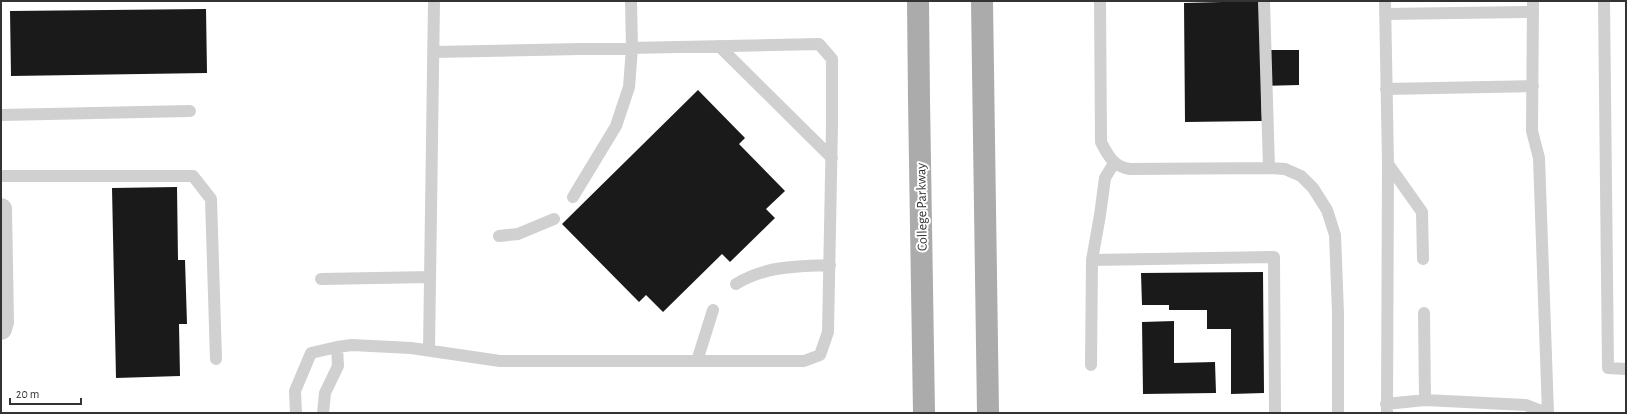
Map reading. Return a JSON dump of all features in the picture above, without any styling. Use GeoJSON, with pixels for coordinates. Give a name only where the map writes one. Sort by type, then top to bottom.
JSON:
{"type":"FeatureCollection","features":[{"type":"Feature","properties":{"kind":"main road","name":"College Parkway"},"geometry":{"type":"LineString","coordinates":[[918,1],[924,413]]}},
{"type":"Feature","properties":{"kind":"main road"},"geometry":{"type":"LineString","coordinates":[[982,1],[988,413]]}},
{"type":"Feature","properties":{"kind":"street"},"geometry":{"type":"LineString","coordinates":[[1,209],[4,322],[1,329]]}},
{"type":"Feature","properties":{"kind":"lane"},"geometry":{"type":"LineString","coordinates":[[429,350],[434,1]]}},
{"type":"Feature","properties":{"kind":"lane"},"geometry":{"type":"LineString","coordinates":[[573,197],[616,126],[629,87],[632,48],[631,1]]}},
{"type":"Feature","properties":{"kind":"lane"},"geometry":{"type":"LineString","coordinates":[[1100,1],[1101,142],[1107,154],[1114,163],[1122,168],[1130,169],[1285,168],[1302,176],[1313,188],[1327,210],[1335,235],[1338,313],[1338,413]]}},
{"type":"Feature","properties":{"kind":"lane"},"geometry":{"type":"LineString","coordinates":[[1264,1],[1268,168]]}},
{"type":"Feature","properties":{"kind":"lane"},"geometry":{"type":"LineString","coordinates":[[1385,1],[1385,14],[1386,88],[1388,164],[1387,409],[1425,400],[1526,405],[1547,413],[1539,158],[1532,131],[1533,7],[1385,14]]}},
{"type":"Feature","properties":{"kind":"lane"},"geometry":{"type":"LineString","coordinates":[[1604,1],[1608,368],[1626,369]]}},
{"type":"Feature","properties":{"kind":"lane"},"geometry":{"type":"LineString","coordinates":[[296,413],[295,391],[311,353],[352,345],[412,348],[500,361],[804,361],[820,355],[828,332],[832,158],[832,59],[819,44],[433,52]]}},
{"type":"Feature","properties":{"kind":"lane"},"geometry":{"type":"LineString","coordinates":[[720,46],[832,158]]}},
{"type":"Feature","properties":{"kind":"lane"},"geometry":{"type":"LineString","coordinates":[[1386,88],[1533,86]]}},
{"type":"Feature","properties":{"kind":"lane"},"geometry":{"type":"LineString","coordinates":[[1,115],[190,111]]}},
{"type":"Feature","properties":{"kind":"lane"},"geometry":{"type":"LineString","coordinates":[[1091,365],[1092,260],[1105,178],[1114,163]]}},
{"type":"Feature","properties":{"kind":"lane"},"geometry":{"type":"LineString","coordinates":[[1388,164],[1422,212],[1423,259]]}},
{"type":"Feature","properties":{"kind":"lane"},"geometry":{"type":"LineString","coordinates":[[1,176],[193,176],[211,199],[216,358]]}},
{"type":"Feature","properties":{"kind":"lane"},"geometry":{"type":"LineString","coordinates":[[499,236],[518,234],[554,219]]}},
{"type":"Feature","properties":{"kind":"lane"},"geometry":{"type":"LineString","coordinates":[[1092,260],[1274,257],[1275,413]]}},
{"type":"Feature","properties":{"kind":"lane"},"geometry":{"type":"LineString","coordinates":[[736,284],[745,278],[781,267],[830,266]]}},
{"type":"Feature","properties":{"kind":"lane"},"geometry":{"type":"LineString","coordinates":[[321,278],[430,277]]}},
{"type":"Feature","properties":{"kind":"lane"},"geometry":{"type":"LineString","coordinates":[[697,361],[713,310]]}},
{"type":"Feature","properties":{"kind":"lane"},"geometry":{"type":"LineString","coordinates":[[1424,313],[1425,400]]}},
{"type":"Feature","properties":{"kind":"lane"},"geometry":{"type":"LineString","coordinates":[[323,413],[325,393],[338,366],[337,347]]}},
{"type":"Feature","properties":{"kind":"building"},"geometry":{"type":"Polygon","coordinates":[[[1260,1],[1261,50],[1299,50],[1299,85],[1261,86],[1262,121],[1185,122],[1184,3],[1260,1]]]}},
{"type":"Feature","properties":{"kind":"building"},"geometry":{"type":"Polygon","coordinates":[[[206,9],[207,73],[11,76],[10,11],[206,9]]]}},
{"type":"Feature","properties":{"kind":"building"},"geometry":{"type":"Polygon","coordinates":[[[698,90],[745,138],[739,144],[785,191],[766,209],[775,218],[730,262],[722,254],[663,312],[646,295],[639,302],[562,224],[698,90]]]}},
{"type":"Feature","properties":{"kind":"building"},"geometry":{"type":"Polygon","coordinates":[[[177,187],[178,260],[185,260],[187,324],[179,324],[180,376],[116,378],[112,188],[177,187]]]}},
{"type":"Feature","properties":{"kind":"building"},"geometry":{"type":"Polygon","coordinates":[[[1263,272],[1264,393],[1231,394],[1231,329],[1207,329],[1207,310],[1169,310],[1169,305],[1142,305],[1141,273],[1263,272]]]}},
{"type":"Feature","properties":{"kind":"building"},"geometry":{"type":"Polygon","coordinates":[[[1174,321],[1174,363],[1215,362],[1216,393],[1143,394],[1142,322],[1174,321]]]}}]}
